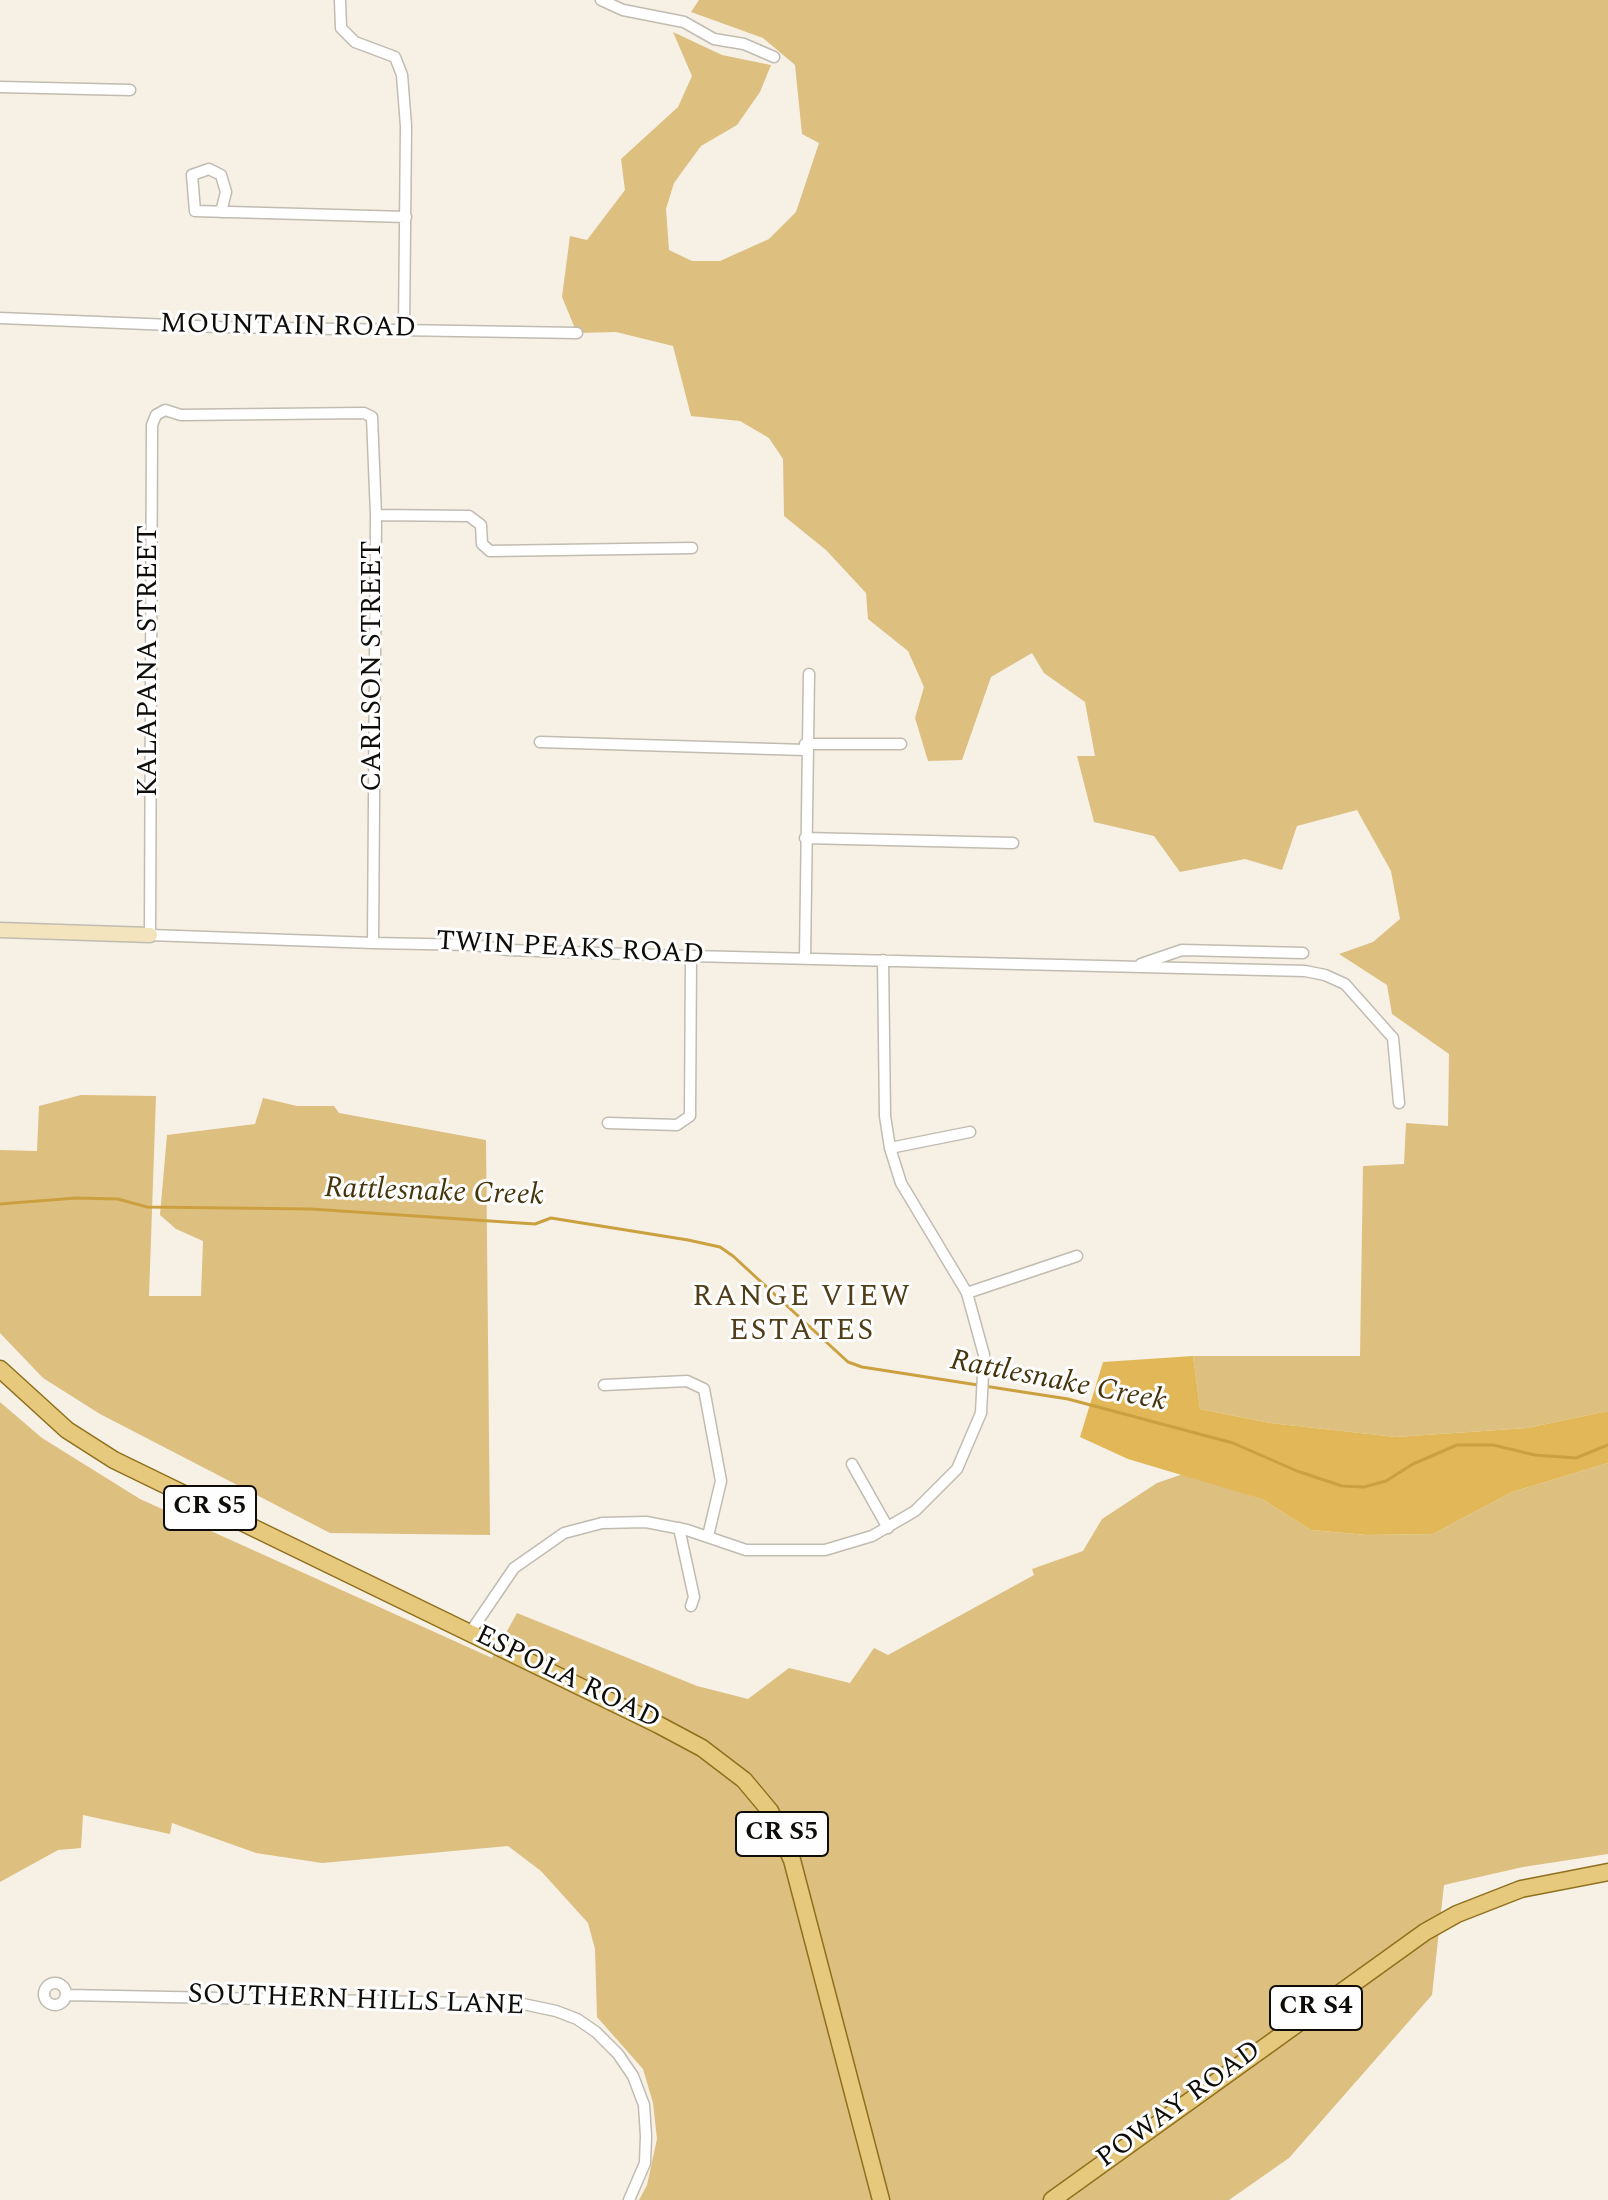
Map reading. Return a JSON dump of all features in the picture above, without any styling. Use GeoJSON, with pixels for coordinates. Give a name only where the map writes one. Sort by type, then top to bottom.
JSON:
{"type":"FeatureCollection","features":[{"type":"Feature","properties":{"kind":"main road","name":"ESPOLA ROAD"},"geometry":{"type":"LineString","coordinates":[[0,1369],[46,1413],[114,1460],[471,1631],[702,1748],[744,1780],[770,1811],[797,1877],[881,2200]]}},
{"type":"Feature","properties":{"kind":"main road","name":"POWAY ROAD"},"geometry":{"type":"LineString","coordinates":[[1052,2200],[1425,1932],[1457,1914],[1521,1889],[1608,1872]]}},
{"type":"Feature","properties":{"kind":"street"},"geometry":{"type":"LineString","coordinates":[[340,0],[341,28],[355,42],[395,57],[402,75],[406,217],[404,330]]}},
{"type":"Feature","properties":{"kind":"street"},"geometry":{"type":"LineString","coordinates":[[601,0],[623,10],[684,22],[714,39],[744,44],[774,57]]}},
{"type":"Feature","properties":{"kind":"street"},"geometry":{"type":"LineString","coordinates":[[0,87],[130,90]]}},
{"type":"Feature","properties":{"kind":"street"},"geometry":{"type":"LineString","coordinates":[[221,212],[226,192],[221,175],[209,169],[192,175],[195,211],[221,212],[406,217]]}},
{"type":"Feature","properties":{"kind":"street","name":"MOUNTAIN ROAD"},"geometry":{"type":"LineString","coordinates":[[0,318],[577,333]]}},
{"type":"Feature","properties":{"kind":"street","name":"KALAPANA STREET"},"geometry":{"type":"LineString","coordinates":[[150,935],[152,425],[156,415],[165,410],[181,415],[347,415]]}},
{"type":"Feature","properties":{"kind":"street","name":"CARLSON STREET"},"geometry":{"type":"LineString","coordinates":[[347,415],[364,413],[372,417],[374,425],[373,943]]}},
{"type":"Feature","properties":{"kind":"street"},"geometry":{"type":"LineString","coordinates":[[376,515],[469,516],[481,525],[482,544],[490,551],[692,548]]}},
{"type":"Feature","properties":{"kind":"street"},"geometry":{"type":"LineString","coordinates":[[805,958],[805,747],[809,674]]}},
{"type":"Feature","properties":{"kind":"street"},"geometry":{"type":"LineString","coordinates":[[540,742],[805,747],[901,744]]}},
{"type":"Feature","properties":{"kind":"street"},"geometry":{"type":"LineString","coordinates":[[805,838],[1013,843]]}},
{"type":"Feature","properties":{"kind":"street","name":"TWIN PEAKS ROAD"},"geometry":{"type":"LineString","coordinates":[[0,930],[691,956],[1276,968],[1334,978],[1365,1004],[1393,1038],[1399,1103]]}},
{"type":"Feature","properties":{"kind":"street","name":"TWIN PEAKS ROAD"},"geometry":{"type":"LineString","coordinates":[[1140,965],[1165,953],[1182,950],[1303,953]]}},
{"type":"Feature","properties":{"kind":"street"},"geometry":{"type":"LineString","coordinates":[[608,1123],[677,1125],[690,1116],[691,956]]}},
{"type":"Feature","properties":{"kind":"street"},"geometry":{"type":"LineString","coordinates":[[471,1631],[506,1576],[552,1539],[602,1523],[646,1522],[708,1536],[746,1550],[800,1553],[837,1548],[888,1528],[915,1511],[957,1469],[974,1434],[984,1393],[984,1355],[967,1293],[901,1183],[890,1148],[885,1116],[883,960]]}},
{"type":"Feature","properties":{"kind":"street"},"geometry":{"type":"LineString","coordinates":[[890,1148],[970,1132]]}},
{"type":"Feature","properties":{"kind":"street"},"geometry":{"type":"LineString","coordinates":[[967,1293],[1077,1256]]}},
{"type":"Feature","properties":{"kind":"street"},"geometry":{"type":"LineString","coordinates":[[604,1385],[687,1381],[704,1389],[721,1481],[708,1536]]}},
{"type":"Feature","properties":{"kind":"street"},"geometry":{"type":"LineString","coordinates":[[852,1464],[888,1528]]}},
{"type":"Feature","properties":{"kind":"street"},"geometry":{"type":"LineString","coordinates":[[679,1528],[694,1597],[691,1606]]}},
{"type":"Feature","properties":{"kind":"street","name":"SOUTHERN HILLS LANE"},"geometry":{"type":"LineString","coordinates":[[67,1995],[523,2004],[556,2011],[577,2019],[596,2032],[618,2054],[633,2076],[644,2105],[646,2136],[645,2163],[629,2200]]}},
{"type":"Feature","properties":{"kind":"shaded area"},"geometry":{"type":"Polygon","coordinates":[[[699,0],[1608,0],[1608,1411],[1527,1428],[1396,1437],[1270,1423],[1200,1409],[1193,1356],[1360,1356],[1363,1166],[1404,1164],[1406,1123],[1448,1126],[1449,1054],[1392,1014],[1387,985],[1339,954],[1373,942],[1400,919],[1391,871],[1357,810],[1297,826],[1282,870],[1245,859],[1180,872],[1154,836],[1094,822],[1077,756],[1095,756],[1085,702],[1044,673],[1032,653],[991,677],[962,760],[928,761],[915,718],[924,687],[908,651],[868,619],[866,593],[826,550],[784,516],[783,459],[769,438],[740,421],[691,416],[673,346],[616,332],[577,333],[562,297],[570,236],[587,240],[625,190],[621,159],[678,107],[692,76],[673,32],[722,55],[771,65],[760,92],[737,125],[701,146],[674,183],[666,209],[669,250],[692,261],[720,261],[769,239],[796,212],[819,143],[802,134],[795,65],[763,38],[691,12],[699,0]]]}},
{"type":"Feature","properties":{"kind":"shaded area"},"geometry":{"type":"Polygon","coordinates":[[[81,1095],[156,1096],[149,1296],[201,1296],[203,1241],[176,1229],[160,1215],[167,1135],[255,1124],[263,1098],[297,1106],[334,1106],[339,1113],[486,1140],[490,1535],[330,1533],[100,1414],[43,1378],[0,1333],[0,1150],[37,1151],[39,1106],[81,1095]]]}},
{"type":"Feature","properties":{"kind":"shaded area"},"geometry":{"type":"Polygon","coordinates":[[[1193,1356],[1200,1409],[1270,1423],[1396,1437],[1527,1428],[1608,1411],[1608,1463],[1512,1492],[1433,1534],[1367,1535],[1311,1530],[1262,1499],[1128,1459],[1080,1437],[1103,1362],[1193,1356]]]}},
{"type":"Feature","properties":{"kind":"shaded area"},"geometry":{"type":"Polygon","coordinates":[[[0,1402],[42,1438],[140,1499],[492,1658],[517,1613],[697,1686],[748,1699],[789,1668],[850,1683],[874,1648],[888,1655],[1034,1575],[1032,1569],[1083,1551],[1102,1519],[1157,1483],[1186,1473],[1262,1499],[1311,1530],[1367,1535],[1433,1534],[1512,1492],[1608,1463],[1608,1854],[1523,1867],[1444,1885],[1432,1995],[1289,2158],[1229,2200],[639,2200],[647,2185],[657,2139],[653,2103],[643,2069],[597,2017],[595,1949],[588,1923],[541,1871],[508,1846],[322,1863],[256,1853],[172,1823],[170,1834],[83,1815],[81,1848],[58,1850],[0,1882],[0,1402]]]}},
{"type":"Feature","properties":{"kind":"waterway","name":"Rattlesnake Creek"},"geometry":{"type":"LineString","coordinates":[[0,1204],[76,1198],[118,1199],[147,1207],[311,1209],[535,1224],[551,1218],[688,1240],[720,1247],[733,1256],[848,1362],[862,1367],[1068,1399],[1233,1443],[1297,1471],[1342,1486],[1364,1487],[1386,1481],[1413,1464],[1457,1445],[1493,1445],[1535,1455],[1576,1458],[1608,1445]]}},
{"type":"Feature","properties":{"kind":"district","name":"RANGE VIEW ESTATES"},"geometry":{"type":"Point","coordinates":[802,1316]}}]}
